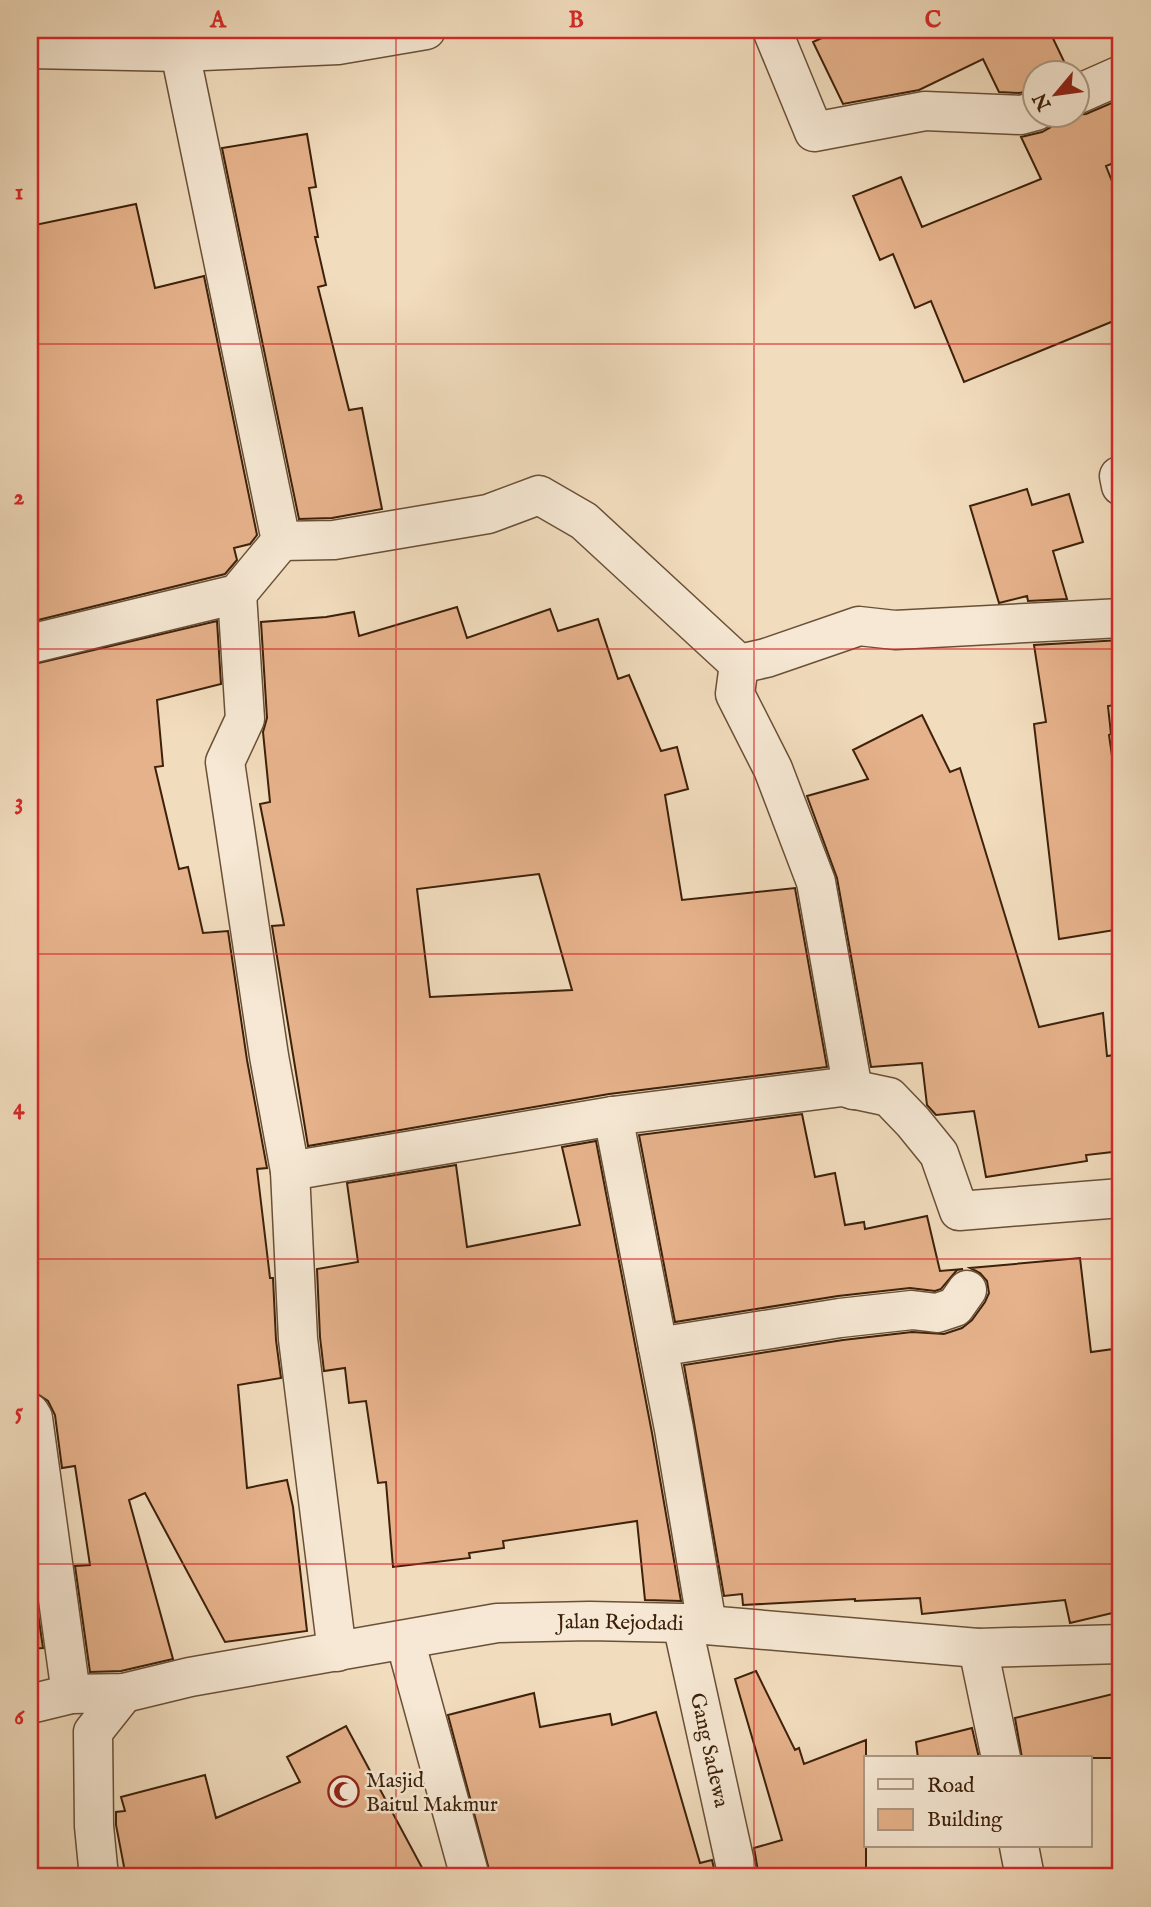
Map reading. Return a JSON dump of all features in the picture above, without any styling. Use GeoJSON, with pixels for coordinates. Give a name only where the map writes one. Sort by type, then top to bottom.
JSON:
{"type":"FeatureCollection","features":[{"type":"Feature","properties":{"kind":"street"},"geometry":{"type":"LineString","coordinates":[[30,49],[180,52],[338,45],[426,30]]}},
{"type":"Feature","properties":{"kind":"street"},"geometry":{"type":"LineString","coordinates":[[772,30],[814,132],[925,111],[1021,115]]}},
{"type":"Feature","properties":{"kind":"street"},"geometry":{"type":"LineString","coordinates":[[180,52],[281,541]]}},
{"type":"Feature","properties":{"kind":"street"},"geometry":{"type":"LineString","coordinates":[[1092,88],[1121,75]]}},
{"type":"Feature","properties":{"kind":"street"},"geometry":{"type":"LineString","coordinates":[[30,644],[237,594],[281,541],[334,540],[488,514],[539,495],[584,521],[739,664]]}},
{"type":"Feature","properties":{"kind":"street"},"geometry":{"type":"LineString","coordinates":[[237,594],[245,719],[225,762],[269,1056],[290,1171],[298,1339],[337,1652]]}},
{"type":"Feature","properties":{"kind":"street"},"geometry":{"type":"LineString","coordinates":[[739,664],[766,659],[859,626],[895,630],[1121,618]]}},
{"type":"Feature","properties":{"kind":"street"},"geometry":{"type":"LineString","coordinates":[[739,664],[735,694],[772,769],[816,882],[853,1090]]}},
{"type":"Feature","properties":{"kind":"street"},"geometry":{"type":"LineString","coordinates":[[290,1171],[613,1116],[842,1087],[889,1097],[913,1122],[939,1154],[959,1211],[1121,1198]]}},
{"type":"Feature","properties":{"kind":"street","name":"Gang Sadewa"},"geometry":{"type":"LineString","coordinates":[[613,1116],[658,1347],[694,1624],[738,1877]]}},
{"type":"Feature","properties":{"kind":"street"},"geometry":{"type":"LineString","coordinates":[[658,1347],[840,1318],[912,1310],[937,1313],[954,1307],[967,1290]]}},
{"type":"Feature","properties":{"kind":"street"},"geometry":{"type":"LineString","coordinates":[[30,1413],[33,1418],[71,1694]]}},
{"type":"Feature","properties":{"kind":"street","name":"Jalan Rejodadi"},"geometry":{"type":"LineString","coordinates":[[30,1704],[71,1694],[124,1693],[190,1677],[497,1623],[590,1621],[694,1624],[978,1647],[1121,1644]]}},
{"type":"Feature","properties":{"kind":"street"},"geometry":{"type":"LineString","coordinates":[[405,1640],[470,1877]]}},
{"type":"Feature","properties":{"kind":"street"},"geometry":{"type":"LineString","coordinates":[[978,1647],[1001,1756]]}},
{"type":"Feature","properties":{"kind":"street"},"geometry":{"type":"LineString","coordinates":[[99,1877],[94,1826],[93,1732],[124,1693]]}},
{"type":"Feature","properties":{"kind":"street"},"geometry":{"type":"LineString","coordinates":[[1019,1848],[1025,1877]]}},
{"type":"Feature","properties":{"kind":"building"},"geometry":{"type":"Polygon","coordinates":[[[839,30],[1049,30],[1063,60],[1021,60],[1021,93],[999,92],[983,59],[919,90],[843,104],[813,42],[839,30]]]}},
{"type":"Feature","properties":{"kind":"building"},"geometry":{"type":"Polygon","coordinates":[[[1121,99],[1121,160],[1106,166],[1121,204],[1121,318],[964,382],[931,301],[915,308],[893,254],[880,260],[853,196],[901,177],[922,227],[1041,179],[1021,137],[1046,130],[1092,130],[1092,111],[1121,99]]]}},
{"type":"Feature","properties":{"kind":"building"},"geometry":{"type":"Polygon","coordinates":[[[307,134],[316,187],[309,188],[318,237],[315,237],[326,285],[318,287],[349,410],[362,408],[382,509],[332,518],[299,519],[222,148],[307,134]]]}},
{"type":"Feature","properties":{"kind":"building"},"geometry":{"type":"Polygon","coordinates":[[[136,204],[155,288],[204,276],[257,535],[250,544],[234,548],[237,560],[225,574],[30,622],[30,226],[136,204]]]}},
{"type":"Feature","properties":{"kind":"building"},"geometry":{"type":"Polygon","coordinates":[[[1027,489],[1032,505],[1069,494],[1083,542],[1053,551],[1067,599],[1028,601],[1027,596],[999,603],[970,506],[1027,489]]]}},
{"type":"Feature","properties":{"kind":"building"},"geometry":{"type":"Polygon","coordinates":[[[457,607],[467,638],[550,609],[558,631],[598,619],[618,679],[629,675],[661,751],[677,747],[688,789],[665,795],[682,900],[795,888],[827,1067],[609,1094],[308,1146],[272,926],[284,925],[260,804],[270,802],[263,732],[267,718],[261,622],[354,612],[359,636],[457,607]],[[539,874],[417,889],[430,997],[572,990],[539,874]]]}},
{"type":"Feature","properties":{"kind":"building"},"geometry":{"type":"Polygon","coordinates":[[[217,621],[221,684],[157,700],[163,766],[155,767],[179,869],[188,867],[203,933],[228,931],[247,1060],[267,1168],[257,1169],[270,1278],[273,1278],[281,1378],[238,1385],[247,1488],[287,1480],[293,1507],[307,1631],[225,1642],[145,1493],[129,1500],[173,1659],[121,1671],[90,1672],[75,1566],[90,1565],[75,1466],[62,1468],[55,1415],[48,1401],[36,1393],[35,1375],[30,1376],[30,665],[217,621]]]}},
{"type":"Feature","properties":{"kind":"building"},"geometry":{"type":"Polygon","coordinates":[[[1121,640],[1121,704],[1108,706],[1109,735],[1121,818],[1121,929],[1059,939],[1034,724],[1046,722],[1034,645],[1121,640]]]}},
{"type":"Feature","properties":{"kind":"building"},"geometry":{"type":"Polygon","coordinates":[[[922,715],[950,772],[960,768],[1039,1027],[1103,1013],[1107,1056],[1121,1054],[1121,1151],[1086,1155],[1087,1161],[986,1177],[974,1111],[936,1115],[927,1105],[922,1063],[871,1067],[837,878],[807,796],[868,779],[853,750],[922,715]]]}},
{"type":"Feature","properties":{"kind":"building"},"geometry":{"type":"Polygon","coordinates":[[[802,1114],[815,1177],[835,1173],[845,1225],[864,1222],[865,1229],[927,1216],[940,1271],[963,1269],[957,1270],[941,1289],[935,1291],[910,1288],[838,1296],[675,1322],[639,1135],[802,1114]]]}},
{"type":"Feature","properties":{"kind":"building"},"geometry":{"type":"Polygon","coordinates":[[[596,1141],[681,1601],[645,1600],[637,1521],[503,1541],[504,1548],[469,1553],[470,1558],[393,1567],[386,1482],[378,1483],[366,1401],[349,1403],[345,1368],[324,1371],[317,1269],[358,1262],[347,1183],[456,1165],[467,1247],[580,1225],[562,1147],[596,1141]]]}},
{"type":"Feature","properties":{"kind":"building"},"geometry":{"type":"Polygon","coordinates":[[[1080,1258],[1091,1352],[1121,1348],[1121,1611],[1070,1623],[1065,1600],[922,1614],[920,1598],[743,1605],[742,1594],[724,1596],[684,1365],[843,1340],[912,1332],[944,1334],[962,1328],[972,1320],[989,1293],[987,1281],[980,1273],[970,1268],[1080,1258]]]}},
{"type":"Feature","properties":{"kind":"building"},"geometry":{"type":"Polygon","coordinates":[[[32,1571],[43,1648],[30,1649],[32,1571]]]}},
{"type":"Feature","properties":{"kind":"building"},"geometry":{"type":"Polygon","coordinates":[[[756,1671],[795,1750],[799,1748],[804,1764],[866,1740],[866,1877],[759,1877],[754,1848],[782,1840],[735,1679],[756,1671]]]}},
{"type":"Feature","properties":{"kind":"building"},"geometry":{"type":"Polygon","coordinates":[[[1121,1692],[1121,1758],[1022,1756],[1015,1718],[1121,1692]]]}},
{"type":"Feature","properties":{"kind":"building"},"geometry":{"type":"Polygon","coordinates":[[[534,1693],[540,1727],[610,1714],[612,1725],[656,1712],[700,1863],[712,1860],[716,1877],[491,1877],[448,1715],[534,1693]]]}},
{"type":"Feature","properties":{"kind":"building"},"geometry":{"type":"Polygon","coordinates":[[[346,1726],[427,1877],[126,1877],[116,1825],[116,1812],[125,1811],[121,1797],[205,1775],[216,1818],[300,1782],[287,1757],[346,1726]]]}},
{"type":"Feature","properties":{"kind":"building"},"geometry":{"type":"Polygon","coordinates":[[[972,1728],[979,1756],[918,1756],[916,1742],[972,1728]]]}},
{"type":"Feature","properties":{"kind":"place","name":"Masjid Baitul Makmur"},"geometry":{"type":"Point","coordinates":[343,1792]}}]}
